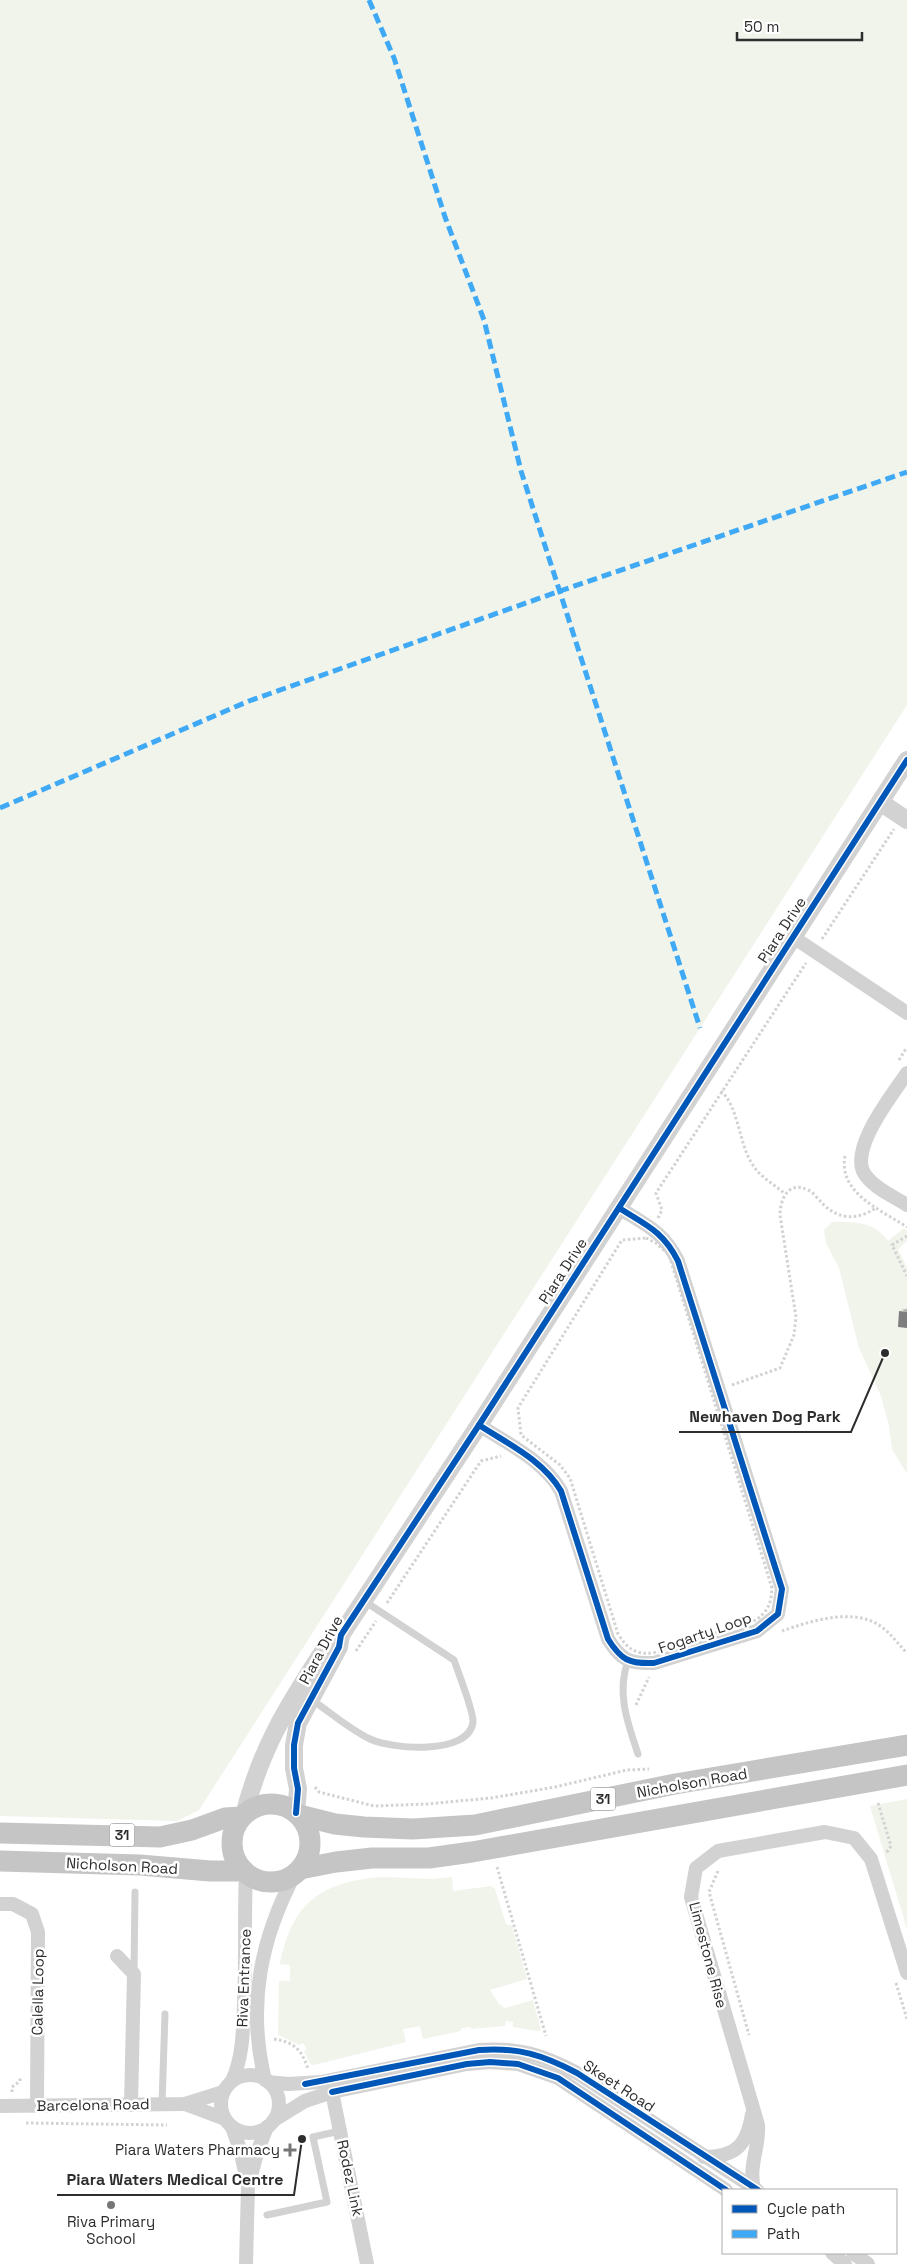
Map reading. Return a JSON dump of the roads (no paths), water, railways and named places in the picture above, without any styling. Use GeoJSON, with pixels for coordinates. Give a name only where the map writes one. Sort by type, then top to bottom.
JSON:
{"type":"FeatureCollection","features":[{"type":"Feature","properties":{"kind":"main road","name":"Nicholson Road"},"geometry":{"type":"LineString","coordinates":[[297,1814],[335,1824],[364,1827],[413,1829],[475,1825],[675,1784],[907,1745]]}},
{"type":"Feature","properties":{"kind":"main road","name":"Nicholson Road"},"geometry":{"type":"LineString","coordinates":[[298,1871],[336,1862],[372,1858],[428,1858],[472,1852],[907,1775]]}},
{"type":"Feature","properties":{"kind":"main road","name":"31"},"geometry":{"type":"LineString","coordinates":[[243,1816],[254,1808],[266,1804],[279,1805],[297,1814]]}},
{"type":"Feature","properties":{"kind":"main road"},"geometry":{"type":"LineString","coordinates":[[297,1814],[304,1822],[310,1838],[308,1855],[298,1871]]}},
{"type":"Feature","properties":{"kind":"main road","name":"Nicholson Road"},"geometry":{"type":"LineString","coordinates":[[0,1833],[160,1837],[192,1830],[225,1818],[243,1816]]}},
{"type":"Feature","properties":{"kind":"main road"},"geometry":{"type":"LineString","coordinates":[[243,1816],[234,1832],[233,1849],[238,1864],[245,1872]]}},
{"type":"Feature","properties":{"kind":"main road","name":"Nicholson Road"},"geometry":{"type":"LineString","coordinates":[[0,1861],[140,1864],[210,1872],[245,1872]]}},
{"type":"Feature","properties":{"kind":"main road","name":"31"},"geometry":{"type":"LineString","coordinates":[[245,1872],[257,1880],[270,1882],[282,1880],[298,1871]]}},
{"type":"Feature","properties":{"kind":"street","name":"Piara Drive"},"geometry":{"type":"LineString","coordinates":[[297,1814],[298,1790],[294,1768],[294,1745],[298,1723],[339,1646],[341,1635],[619,1208],[907,760]]}},
{"type":"Feature","properties":{"kind":"street"},"geometry":{"type":"LineString","coordinates":[[880,802],[905,818]]}},
{"type":"Feature","properties":{"kind":"street"},"geometry":{"type":"LineString","coordinates":[[793,937],[907,1013]]}},
{"type":"Feature","properties":{"kind":"street"},"geometry":{"type":"LineString","coordinates":[[907,1073],[866,1138],[860,1158],[865,1175],[875,1185],[907,1205]]}},
{"type":"Feature","properties":{"kind":"street","name":"Fogarty Loop"},"geometry":{"type":"LineString","coordinates":[[619,1208],[649,1233],[669,1244],[678,1261],[716,1390],[782,1588],[778,1614],[757,1631],[654,1663],[640,1664],[628,1661]]}},
{"type":"Feature","properties":{"kind":"street"},"geometry":{"type":"LineString","coordinates":[[479,1424],[543,1467],[561,1491],[608,1639],[616,1651],[628,1661]]}},
{"type":"Feature","properties":{"kind":"street","name":"Piara Drive"},"geometry":{"type":"LineString","coordinates":[[243,1816],[253,1780],[284,1713],[330,1642],[341,1635]]}},
{"type":"Feature","properties":{"kind":"street","name":"Limestone Rise"},"geometry":{"type":"LineString","coordinates":[[756,2189],[751,2171],[758,2125],[752,2111],[692,1897],[696,1868],[718,1851],[825,1832],[854,1838],[870,1857],[907,1973]]}},
{"type":"Feature","properties":{"kind":"street","name":"Riva Entrance"},"geometry":{"type":"LineString","coordinates":[[266,2081],[257,2033],[260,1969],[277,1911],[298,1871]]}},
{"type":"Feature","properties":{"kind":"street","name":"Riva Entrance"},"geometry":{"type":"LineString","coordinates":[[228,2086],[237,2070],[243,2032],[246,1950],[245,1872]]}},
{"type":"Feature","properties":{"kind":"street","name":"Calella Loop"},"geometry":{"type":"LineString","coordinates":[[0,1904],[13,1904],[32,1914],[38,1932],[37,2106]]}},
{"type":"Feature","properties":{"kind":"street"},"geometry":{"type":"LineString","coordinates":[[117,1956],[134,1974],[131,2105]]}},
{"type":"Feature","properties":{"kind":"street","name":"Skeet Road"},"geometry":{"type":"LineString","coordinates":[[266,2081],[288,2084],[321,2082],[479,2050],[500,2048],[522,2050],[549,2059],[576,2073],[756,2189]]}},
{"type":"Feature","properties":{"kind":"street","name":"Skeet Road"},"geometry":{"type":"LineString","coordinates":[[270,2123],[304,2101],[332,2092],[467,2064],[490,2062],[518,2064],[558,2078],[724,2189]]}},
{"type":"Feature","properties":{"kind":"street"},"geometry":{"type":"LineString","coordinates":[[246,2264],[248,2186],[240,2149],[221,2103],[228,2086],[248,2075],[266,2081],[274,2089],[278,2099],[278,2110],[258,2150],[248,2186]]}},
{"type":"Feature","properties":{"kind":"street","name":"Barcelona Road"},"geometry":{"type":"LineString","coordinates":[[6,2106],[185,2104],[228,2086]]}},
{"type":"Feature","properties":{"kind":"street","name":"Rodez Link"},"geometry":{"type":"LineString","coordinates":[[332,2092],[367,2264]]}},
{"type":"Feature","properties":{"kind":"street","name":"Barcelona Road"},"geometry":{"type":"LineString","coordinates":[[185,2104],[229,2123]]}},
{"type":"Feature","properties":{"kind":"street","name":"Limestone Rise"},"geometry":{"type":"LineString","coordinates":[[704,2157],[726,2155],[734,2152],[743,2142],[749,2131],[752,2111]]}},
{"type":"Feature","properties":{"kind":"street"},"geometry":{"type":"LineString","coordinates":[[229,2123],[249,2133],[270,2123]]}},
{"type":"Feature","properties":{"kind":"street"},"geometry":{"type":"LineString","coordinates":[[833,2254],[845,2264]]}},
{"type":"Feature","properties":{"kind":"street"},"geometry":{"type":"LineString","coordinates":[[854,2254],[868,2264]]}},
{"type":"Feature","properties":{"kind":"lane"},"geometry":{"type":"LineString","coordinates":[[310,1698],[370,1739],[396,1746],[415,1747],[455,1743],[469,1734],[473,1721],[454,1660],[363,1600]]}},
{"type":"Feature","properties":{"kind":"lane"},"geometry":{"type":"LineString","coordinates":[[628,1661],[622,1690],[628,1723],[638,1754]]}},
{"type":"Feature","properties":{"kind":"lane"},"geometry":{"type":"LineString","coordinates":[[134,1974],[136,1892]]}},
{"type":"Feature","properties":{"kind":"lane"},"geometry":{"type":"LineString","coordinates":[[162,2104],[165,2014]]}},
{"type":"Feature","properties":{"kind":"lane"},"geometry":{"type":"LineString","coordinates":[[268,2214],[327,2202],[313,2137],[340,2131]]}},
{"type":"Feature","properties":{"kind":"place","name":"Newhaven Dog Park"},"geometry":{"type":"Point","coordinates":[885,1353]}},
{"type":"Feature","properties":{"kind":"place","name":"Piara Waters Medical Centre"},"geometry":{"type":"Point","coordinates":[302,2139]}},
{"type":"Feature","properties":{"kind":"place","name":"Piara Waters Pharmacy"},"geometry":{"type":"Point","coordinates":[290,2150]}},
{"type":"Feature","properties":{"kind":"place","name":"Riva Primary School"},"geometry":{"type":"Point","coordinates":[111,2205]}}]}
